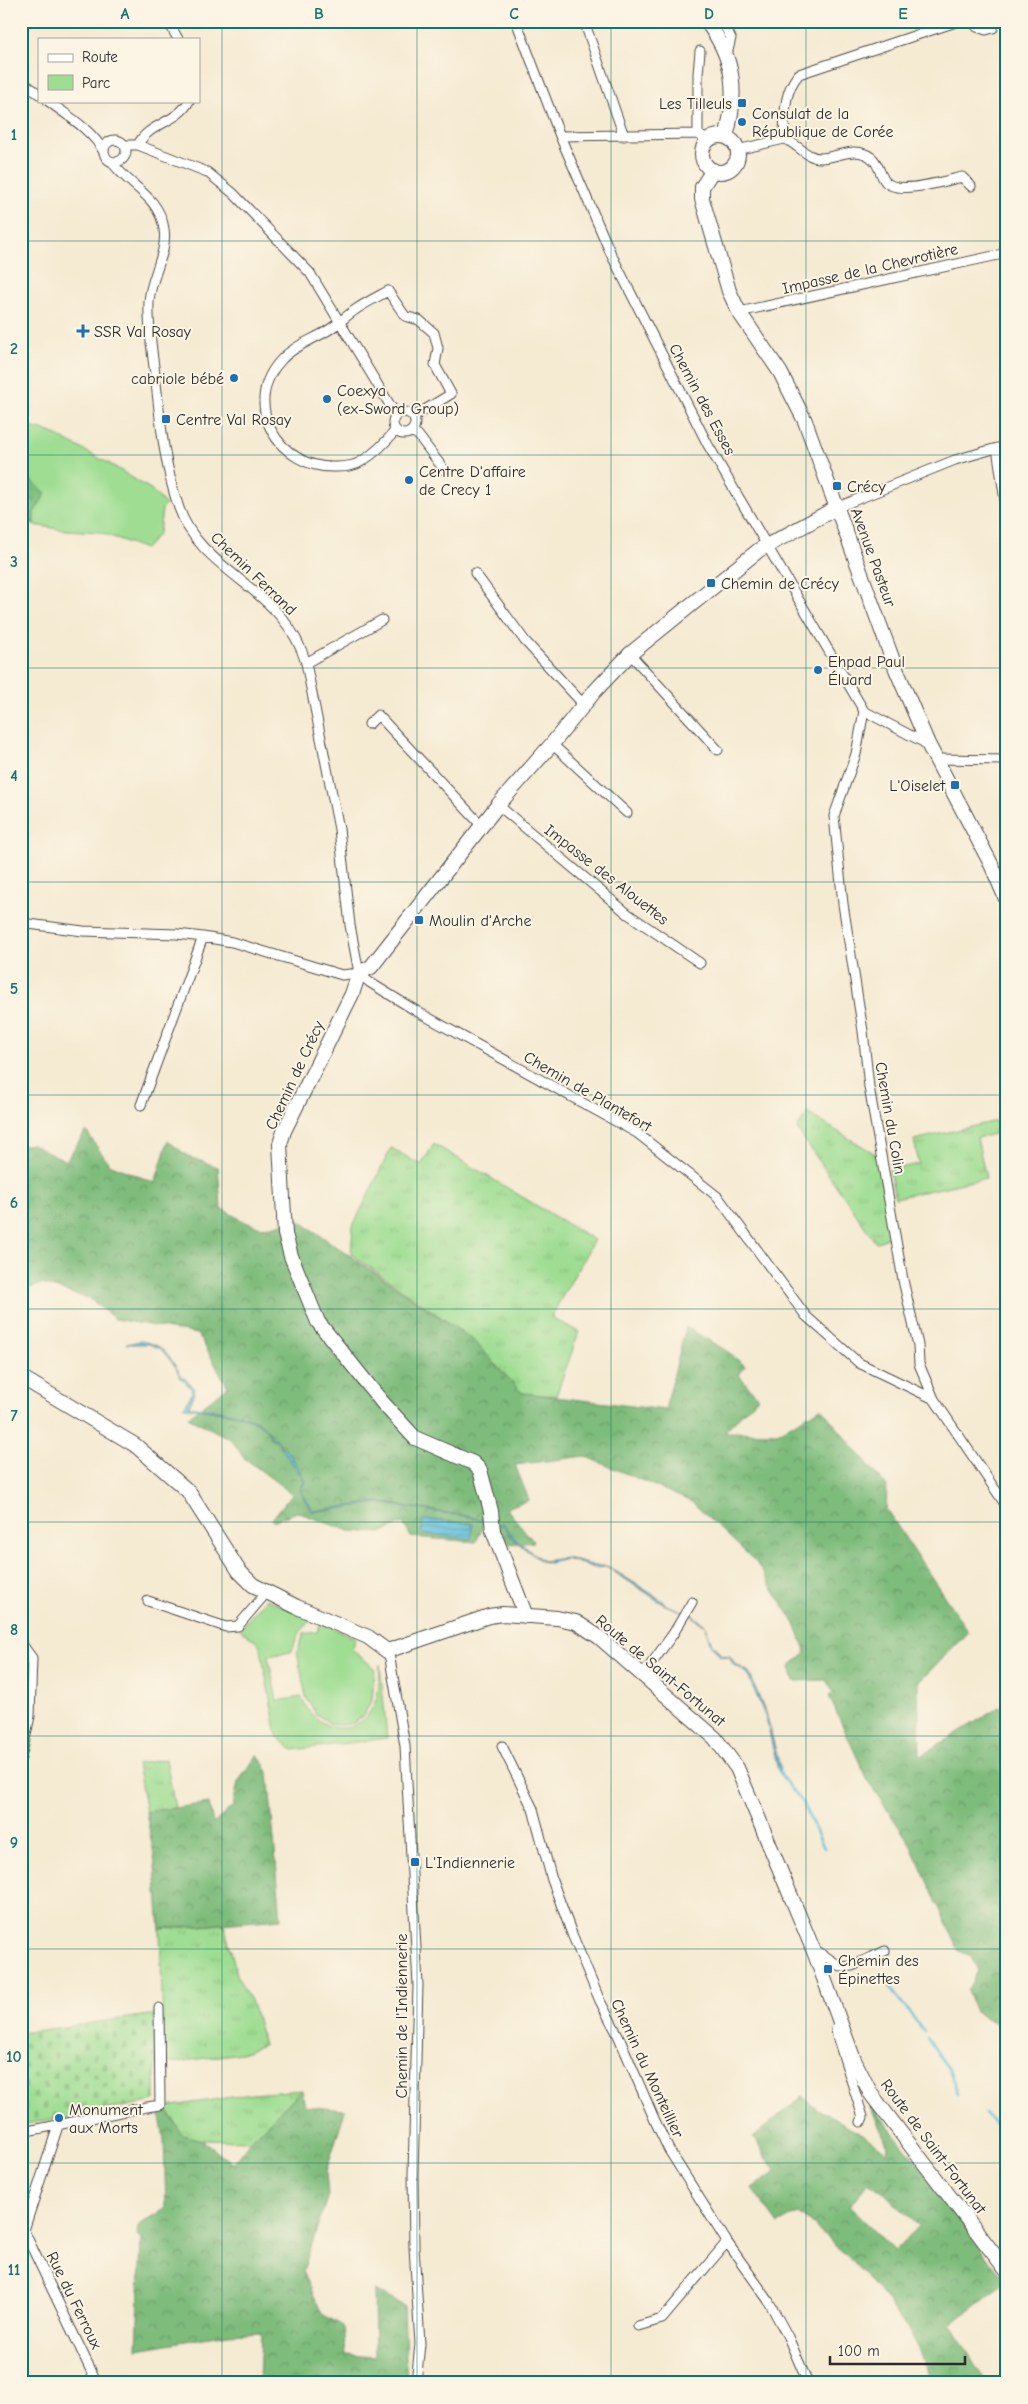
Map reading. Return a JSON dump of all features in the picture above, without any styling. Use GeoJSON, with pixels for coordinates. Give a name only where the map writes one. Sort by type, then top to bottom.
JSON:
{"type":"FeatureCollection","features":[{"type":"Feature","properties":{"kind":"street"},"geometry":{"type":"LineString","coordinates":[[168,21],[177,38]]}},
{"type":"Feature","properties":{"kind":"street","name":"Chemin des Esses"},"geometry":{"type":"LineString","coordinates":[[516,21],[560,136],[610,254],[694,419],[864,711]]}},
{"type":"Feature","properties":{"kind":"street"},"geometry":{"type":"LineString","coordinates":[[584,21],[624,136]]}},
{"type":"Feature","properties":{"kind":"street"},"geometry":{"type":"LineString","coordinates":[[706,21],[719,37],[727,55],[732,76],[733,99],[726,137]]}},
{"type":"Feature","properties":{"kind":"street"},"geometry":{"type":"LineString","coordinates":[[722,21],[731,38],[727,55]]}},
{"type":"Feature","properties":{"kind":"street"},"geometry":{"type":"LineString","coordinates":[[784,139],[787,93],[791,83],[799,74],[959,21]]}},
{"type":"Feature","properties":{"kind":"street"},"geometry":{"type":"LineString","coordinates":[[972,21],[977,27],[986,30],[993,28],[994,21]]}},
{"type":"Feature","properties":{"kind":"street"},"geometry":{"type":"LineString","coordinates":[[560,136],[703,138],[726,137],[735,144],[737,150],[737,160],[731,168],[720,172],[713,170],[703,159],[704,147],[703,138],[698,74],[700,51]]}},
{"type":"Feature","properties":{"kind":"street"},"geometry":{"type":"LineString","coordinates":[[21,81],[38,93]]}},
{"type":"Feature","properties":{"kind":"street"},"geometry":{"type":"LineString","coordinates":[[49,102],[83,127],[99,142],[107,158],[112,162],[124,158],[135,150],[148,150]]}},
{"type":"Feature","properties":{"kind":"street"},"geometry":{"type":"LineString","coordinates":[[138,145],[150,131],[177,116],[188,102]]}},
{"type":"Feature","properties":{"kind":"street"},"geometry":{"type":"LineString","coordinates":[[83,127],[113,140],[120,141],[125,145],[138,145],[207,172],[233,193],[310,273],[396,415],[393,424],[396,430],[405,434],[411,431],[415,425],[413,417],[407,412],[396,415]]}},
{"type":"Feature","properties":{"kind":"street"},"geometry":{"type":"LineString","coordinates":[[737,150],[784,139],[790,141],[810,156],[820,158],[854,151],[868,155],[877,163],[884,181],[891,187],[903,189],[962,177],[971,186]]}},
{"type":"Feature","properties":{"kind":"street"},"geometry":{"type":"LineString","coordinates":[[104,152],[106,146],[113,140]]}},
{"type":"Feature","properties":{"kind":"street"},"geometry":{"type":"LineString","coordinates":[[125,145],[124,158],[128,179]]}},
{"type":"Feature","properties":{"kind":"street","name":"Chemin Ferrand"},"geometry":{"type":"LineString","coordinates":[[112,162],[118,171],[154,202],[164,229],[163,249],[154,274],[149,311],[158,399],[167,458],[178,506],[192,533],[203,547],[280,616],[297,639],[306,663],[339,829],[350,925],[359,973]]}},
{"type":"Feature","properties":{"kind":"street","name":"Avenue Pasteur"},"geometry":{"type":"LineString","coordinates":[[713,170],[702,187],[702,198],[729,290],[740,312],[780,372],[805,421],[896,669],[934,759],[992,864],[1007,900]]}},
{"type":"Feature","properties":{"kind":"street","name":"Impasse de la Chevrotière"},"geometry":{"type":"LineString","coordinates":[[740,312],[1007,253]]}},
{"type":"Feature","properties":{"kind":"street"},"geometry":{"type":"LineString","coordinates":[[396,430],[360,462],[345,467],[316,467],[301,461],[281,446],[271,432],[265,414],[265,395],[273,371],[281,359],[290,352],[341,323],[355,310],[388,291],[405,316],[419,320],[434,333],[438,348],[435,365],[451,394],[413,417]]}},
{"type":"Feature","properties":{"kind":"street"},"geometry":{"type":"LineString","coordinates":[[411,431],[418,435],[445,471]]}},
{"type":"Feature","properties":{"kind":"street"},"geometry":{"type":"LineString","coordinates":[[997,448],[1007,514]]}},
{"type":"Feature","properties":{"kind":"street"},"geometry":{"type":"LineString","coordinates":[[21,922],[83,931],[203,937],[232,942],[342,975],[359,973],[370,967],[498,805],[630,654],[767,545],[838,507],[909,478],[997,448],[1007,450]]}},
{"type":"Feature","properties":{"kind":"street"},"geometry":{"type":"LineString","coordinates":[[474,573],[525,641],[584,705]]}},
{"type":"Feature","properties":{"kind":"street"},"geometry":{"type":"LineString","coordinates":[[306,663],[382,620]]}},
{"type":"Feature","properties":{"kind":"street"},"geometry":{"type":"LineString","coordinates":[[630,654],[718,750]]}},
{"type":"Feature","properties":{"kind":"street"},"geometry":{"type":"LineString","coordinates":[[864,711],[928,744]]}},
{"type":"Feature","properties":{"kind":"street","name":"Chemin du Colin"},"geometry":{"type":"LineString","coordinates":[[864,711],[856,754],[834,816],[843,904],[863,1031],[869,1087],[903,1280],[918,1345],[919,1364],[934,1399],[1007,1507]]}},
{"type":"Feature","properties":{"kind":"street"},"geometry":{"type":"LineString","coordinates":[[369,724],[378,715],[482,826]]}},
{"type":"Feature","properties":{"kind":"street"},"geometry":{"type":"LineString","coordinates":[[552,744],[627,813]]}},
{"type":"Feature","properties":{"kind":"street"},"geometry":{"type":"LineString","coordinates":[[934,759],[1007,760]]}},
{"type":"Feature","properties":{"kind":"street","name":"Impasse des Alouettes"},"geometry":{"type":"LineString","coordinates":[[498,805],[628,914],[700,963]]}},
{"type":"Feature","properties":{"kind":"street"},"geometry":{"type":"LineString","coordinates":[[141,1105],[203,937]]}},
{"type":"Feature","properties":{"kind":"street","name":"Chemin de Crécy"},"geometry":{"type":"LineString","coordinates":[[359,973],[352,994],[284,1131],[279,1156],[285,1234],[291,1256],[318,1322],[382,1402],[415,1438],[473,1462],[480,1470],[491,1511],[493,1531],[526,1616]]}},
{"type":"Feature","properties":{"kind":"street","name":"Chemin de Plantefort"},"geometry":{"type":"LineString","coordinates":[[359,973],[369,982],[418,1012],[637,1133],[718,1197],[806,1316],[859,1363],[934,1399]]}},
{"type":"Feature","properties":{"kind":"street"},"geometry":{"type":"LineString","coordinates":[[21,1377],[135,1445],[188,1491],[239,1571],[253,1585],[368,1637],[387,1651]]}},
{"type":"Feature","properties":{"kind":"street"},"geometry":{"type":"LineString","coordinates":[[148,1600],[226,1626],[238,1626],[267,1592]]}},
{"type":"Feature","properties":{"kind":"street"},"geometry":{"type":"LineString","coordinates":[[644,1674],[689,1609]]}},
{"type":"Feature","properties":{"kind":"street","name":"Route de Saint-Fortunat"},"geometry":{"type":"LineString","coordinates":[[387,1651],[489,1616],[557,1618],[576,1622],[599,1637],[644,1674],[715,1738],[737,1768],[815,1954],[841,2028],[871,2094],[1007,2271]]}},
{"type":"Feature","properties":{"kind":"street"},"geometry":{"type":"LineString","coordinates":[[21,1643],[25,1645],[32,1658],[30,1716],[21,1758]]}},
{"type":"Feature","properties":{"kind":"street","name":"Chemin de l'Indiennerie"},"geometry":{"type":"LineString","coordinates":[[387,1651],[405,1746],[418,1985],[414,2247],[420,2344],[416,2383]]}},
{"type":"Feature","properties":{"kind":"street","name":"Chemin du Monteillier"},"geometry":{"type":"LineString","coordinates":[[502,1746],[533,1809],[552,1880],[600,2001],[618,2035],[669,2150],[727,2242],[768,2300],[788,2337],[808,2383]]}},
{"type":"Feature","properties":{"kind":"street"},"geometry":{"type":"LineString","coordinates":[[815,1954],[819,1952],[840,1967],[852,1966],[884,1951]]}},
{"type":"Feature","properties":{"kind":"street"},"geometry":{"type":"LineString","coordinates":[[21,2132],[58,2126],[89,2117],[160,2105],[159,2008]]}},
{"type":"Feature","properties":{"kind":"street"},"geometry":{"type":"LineString","coordinates":[[841,2028],[836,2029],[837,2036],[863,2117],[861,2122]]}},
{"type":"Feature","properties":{"kind":"street"},"geometry":{"type":"LineString","coordinates":[[23,2235],[58,2126]]}},
{"type":"Feature","properties":{"kind":"street"},"geometry":{"type":"LineString","coordinates":[[21,2194],[28,2216]]}},
{"type":"Feature","properties":{"kind":"street","name":"Rue du Ferroux"},"geometry":{"type":"LineString","coordinates":[[23,2235],[97,2383]]}},
{"type":"Feature","properties":{"kind":"street"},"geometry":{"type":"LineString","coordinates":[[638,2326],[662,2319],[727,2242]]}},
{"type":"Feature","properties":{"kind":"green space"},"geometry":{"type":"Polygon","coordinates":[[[21,425],[50,432],[110,464],[152,490],[166,505],[162,509],[159,533],[145,549],[100,532],[65,530],[34,525],[34,513],[46,493],[21,472],[21,425]]]}},
{"type":"Feature","properties":{"kind":"green space"},"geometry":{"type":"Polygon","coordinates":[[[21,472],[46,493],[34,513],[34,525],[21,515],[21,472]]]}},
{"type":"Feature","properties":{"kind":"green space"},"geometry":{"type":"Polygon","coordinates":[[[807,1113],[877,1155],[893,1235],[876,1243],[797,1129],[807,1113]]]}},
{"type":"Feature","properties":{"kind":"green space"},"geometry":{"type":"Polygon","coordinates":[[[996,1121],[999,1133],[977,1138],[986,1178],[895,1198],[889,1170],[919,1164],[914,1140],[996,1121]]]}},
{"type":"Feature","properties":{"kind":"green space"},"geometry":{"type":"Polygon","coordinates":[[[86,1131],[109,1164],[155,1183],[168,1141],[189,1157],[218,1167],[221,1208],[256,1226],[273,1226],[295,1218],[473,1340],[522,1393],[665,1410],[686,1327],[727,1351],[745,1366],[739,1375],[758,1398],[724,1432],[777,1433],[821,1408],[887,1487],[886,1509],[968,1632],[918,1683],[920,1756],[1003,1705],[1007,1706],[1007,2029],[975,2012],[967,1991],[978,1971],[971,1956],[959,1951],[909,1842],[868,1781],[829,1696],[833,1692],[826,1680],[794,1681],[790,1666],[806,1653],[795,1624],[756,1562],[692,1502],[585,1456],[515,1465],[529,1500],[506,1508],[534,1542],[510,1544],[487,1517],[476,1542],[411,1537],[403,1523],[381,1533],[349,1531],[297,1512],[273,1521],[272,1519],[292,1494],[243,1457],[232,1440],[188,1417],[228,1387],[198,1334],[115,1319],[90,1299],[41,1284],[21,1292],[21,1146],[32,1144],[66,1161],[86,1131]]]}},
{"type":"Feature","properties":{"kind":"green space"},"geometry":{"type":"Polygon","coordinates":[[[434,1144],[594,1240],[551,1317],[579,1332],[556,1396],[521,1393],[473,1340],[351,1254],[353,1226],[391,1148],[421,1165],[434,1144]]]}},
{"type":"Feature","properties":{"kind":"green space"},"geometry":{"type":"Polygon","coordinates":[[[266,1599],[313,1619],[300,1632],[291,1652],[268,1656],[277,1701],[301,1697],[310,1712],[322,1723],[331,1727],[349,1727],[364,1719],[377,1698],[380,1664],[387,1738],[293,1750],[277,1736],[260,1645],[240,1629],[266,1599]]]}},
{"type":"Feature","properties":{"kind":"green space"},"geometry":{"type":"Polygon","coordinates":[[[321,1623],[356,1638],[352,1649],[375,1669],[372,1699],[364,1715],[354,1723],[343,1725],[331,1724],[316,1714],[306,1697],[297,1652],[304,1634],[317,1632],[321,1623]]]}},
{"type":"Feature","properties":{"kind":"green space"},"geometry":{"type":"Polygon","coordinates":[[[258,1754],[268,1772],[281,1919],[160,1929],[154,1855],[146,1812],[209,1803],[213,1824],[233,1806],[238,1782],[258,1754]]]}},
{"type":"Feature","properties":{"kind":"green space"},"geometry":{"type":"Polygon","coordinates":[[[166,1759],[175,1808],[146,1812],[137,1764],[166,1759]]]}},
{"type":"Feature","properties":{"kind":"green space"},"geometry":{"type":"Polygon","coordinates":[[[224,1924],[238,1978],[253,2006],[264,2044],[247,2052],[164,2064],[160,1929],[224,1924]]]}},
{"type":"Feature","properties":{"kind":"green space"},"geometry":{"type":"Polygon","coordinates":[[[156,2014],[155,2101],[71,2116],[71,2119],[59,2118],[21,2125],[21,2033],[156,2014]]]}},
{"type":"Feature","properties":{"kind":"green space"},"geometry":{"type":"Polygon","coordinates":[[[302,2090],[250,2141],[202,2140],[182,2135],[166,2107],[252,2094],[302,2090]]]}},
{"type":"Feature","properties":{"kind":"green space"},"geometry":{"type":"Polygon","coordinates":[[[302,2090],[305,2106],[345,2110],[326,2172],[328,2195],[303,2271],[322,2314],[343,2326],[346,2355],[375,2357],[374,2290],[404,2306],[407,2383],[252,2383],[259,2381],[261,2332],[228,2334],[137,2349],[141,2240],[137,2236],[138,2226],[166,2208],[164,2139],[159,2111],[166,2107],[182,2135],[202,2140],[233,2164],[250,2141],[302,2090]]]}},
{"type":"Feature","properties":{"kind":"green space"},"geometry":{"type":"Polygon","coordinates":[[[803,2096],[816,2108],[864,2135],[887,2153],[888,2146],[867,2099],[947,2201],[1005,2283],[951,2324],[986,2383],[930,2383],[916,2343],[905,2325],[878,2290],[847,2256],[798,2213],[778,2224],[752,2188],[776,2172],[753,2137],[803,2096]],[[895,2180],[884,2193],[868,2182],[849,2206],[895,2251],[919,2226],[885,2194],[895,2180]]]}},
{"type":"Feature","properties":{"kind":"water"},"geometry":{"type":"Polygon","coordinates":[[[140,1341],[156,1345],[161,1349],[149,1344],[126,1344],[140,1341]]]}},
{"type":"Feature","properties":{"kind":"water"},"geometry":{"type":"Polygon","coordinates":[[[161,1349],[166,1352],[175,1366],[161,1349]]]}},
{"type":"Feature","properties":{"kind":"water"},"geometry":{"type":"Polygon","coordinates":[[[176,1368],[192,1385],[194,1390],[195,1393],[189,1406],[223,1411],[236,1414],[248,1418],[259,1423],[267,1429],[271,1438],[276,1438],[278,1441],[270,1438],[266,1429],[258,1423],[247,1418],[234,1414],[184,1407],[192,1393],[191,1388],[180,1377],[176,1368]]]}},
{"type":"Feature","properties":{"kind":"water"},"geometry":{"type":"Polygon","coordinates":[[[280,1445],[292,1457],[305,1482],[301,1490],[313,1511],[377,1502],[467,1516],[488,1522],[464,1516],[379,1503],[313,1512],[300,1489],[304,1481],[280,1445]]]}},
{"type":"Feature","properties":{"kind":"water"},"geometry":{"type":"Polygon","coordinates":[[[423,1519],[473,1524],[471,1539],[422,1534],[423,1519]]]}},
{"type":"Feature","properties":{"kind":"water"},"geometry":{"type":"Polygon","coordinates":[[[503,1523],[517,1541],[543,1561],[567,1558],[594,1566],[607,1566],[663,1601],[666,1605],[691,1614],[705,1625],[712,1644],[721,1655],[730,1656],[734,1663],[749,1672],[767,1717],[781,1771],[778,1771],[766,1718],[747,1673],[733,1664],[730,1657],[720,1656],[711,1645],[705,1626],[690,1614],[665,1605],[607,1567],[595,1568],[566,1559],[549,1563],[541,1561],[515,1541],[503,1525],[500,1526],[499,1524],[503,1523]]]}},
{"type":"Feature","properties":{"kind":"waterway"},"geometry":{"type":"LineString","coordinates":[[779,1770],[782,1777],[803,1804],[824,1848]]}},
{"type":"Feature","properties":{"kind":"waterway"},"geometry":{"type":"LineString","coordinates":[[882,1978],[924,2031]]}},
{"type":"Feature","properties":{"kind":"waterway"},"geometry":{"type":"LineString","coordinates":[[927,2037],[949,2070],[958,2094]]}},
{"type":"Feature","properties":{"kind":"waterway"},"geometry":{"type":"LineString","coordinates":[[985,2113],[1007,2136]]}},
{"type":"Feature","properties":{"kind":"place","name":"Les Tilleuls"},"geometry":{"type":"Point","coordinates":[742,103]}},
{"type":"Feature","properties":{"kind":"place","name":"Consulat de la République de Corée"},"geometry":{"type":"Point","coordinates":[742,122]}},
{"type":"Feature","properties":{"kind":"place","name":"SSR Val Rosay"},"geometry":{"type":"Point","coordinates":[83,331]}},
{"type":"Feature","properties":{"kind":"place","name":"cabriole bébé"},"geometry":{"type":"Point","coordinates":[234,378]}},
{"type":"Feature","properties":{"kind":"place","name":"Coexya (ex-Sword Group)"},"geometry":{"type":"Point","coordinates":[327,399]}},
{"type":"Feature","properties":{"kind":"place","name":"Centre Val Rosay"},"geometry":{"type":"Point","coordinates":[166,419]}},
{"type":"Feature","properties":{"kind":"place","name":"Centre D'affaire de Crecy 1"},"geometry":{"type":"Point","coordinates":[409,480]}},
{"type":"Feature","properties":{"kind":"place","name":"Crécy"},"geometry":{"type":"Point","coordinates":[837,486]}},
{"type":"Feature","properties":{"kind":"place","name":"Chemin de Crécy"},"geometry":{"type":"Point","coordinates":[711,583]}},
{"type":"Feature","properties":{"kind":"place","name":"Ehpad Paul Éluard"},"geometry":{"type":"Point","coordinates":[818,670]}},
{"type":"Feature","properties":{"kind":"place","name":"L'Oiselet"},"geometry":{"type":"Point","coordinates":[955,785]}},
{"type":"Feature","properties":{"kind":"place","name":"Moulin d'Arche"},"geometry":{"type":"Point","coordinates":[419,920]}},
{"type":"Feature","properties":{"kind":"place","name":"L'Indiennerie"},"geometry":{"type":"Point","coordinates":[415,1862]}},
{"type":"Feature","properties":{"kind":"place","name":"Chemin des Épinettes"},"geometry":{"type":"Point","coordinates":[828,1969]}},
{"type":"Feature","properties":{"kind":"place","name":"Monument aux Morts"},"geometry":{"type":"Point","coordinates":[59,2118]}}]}
